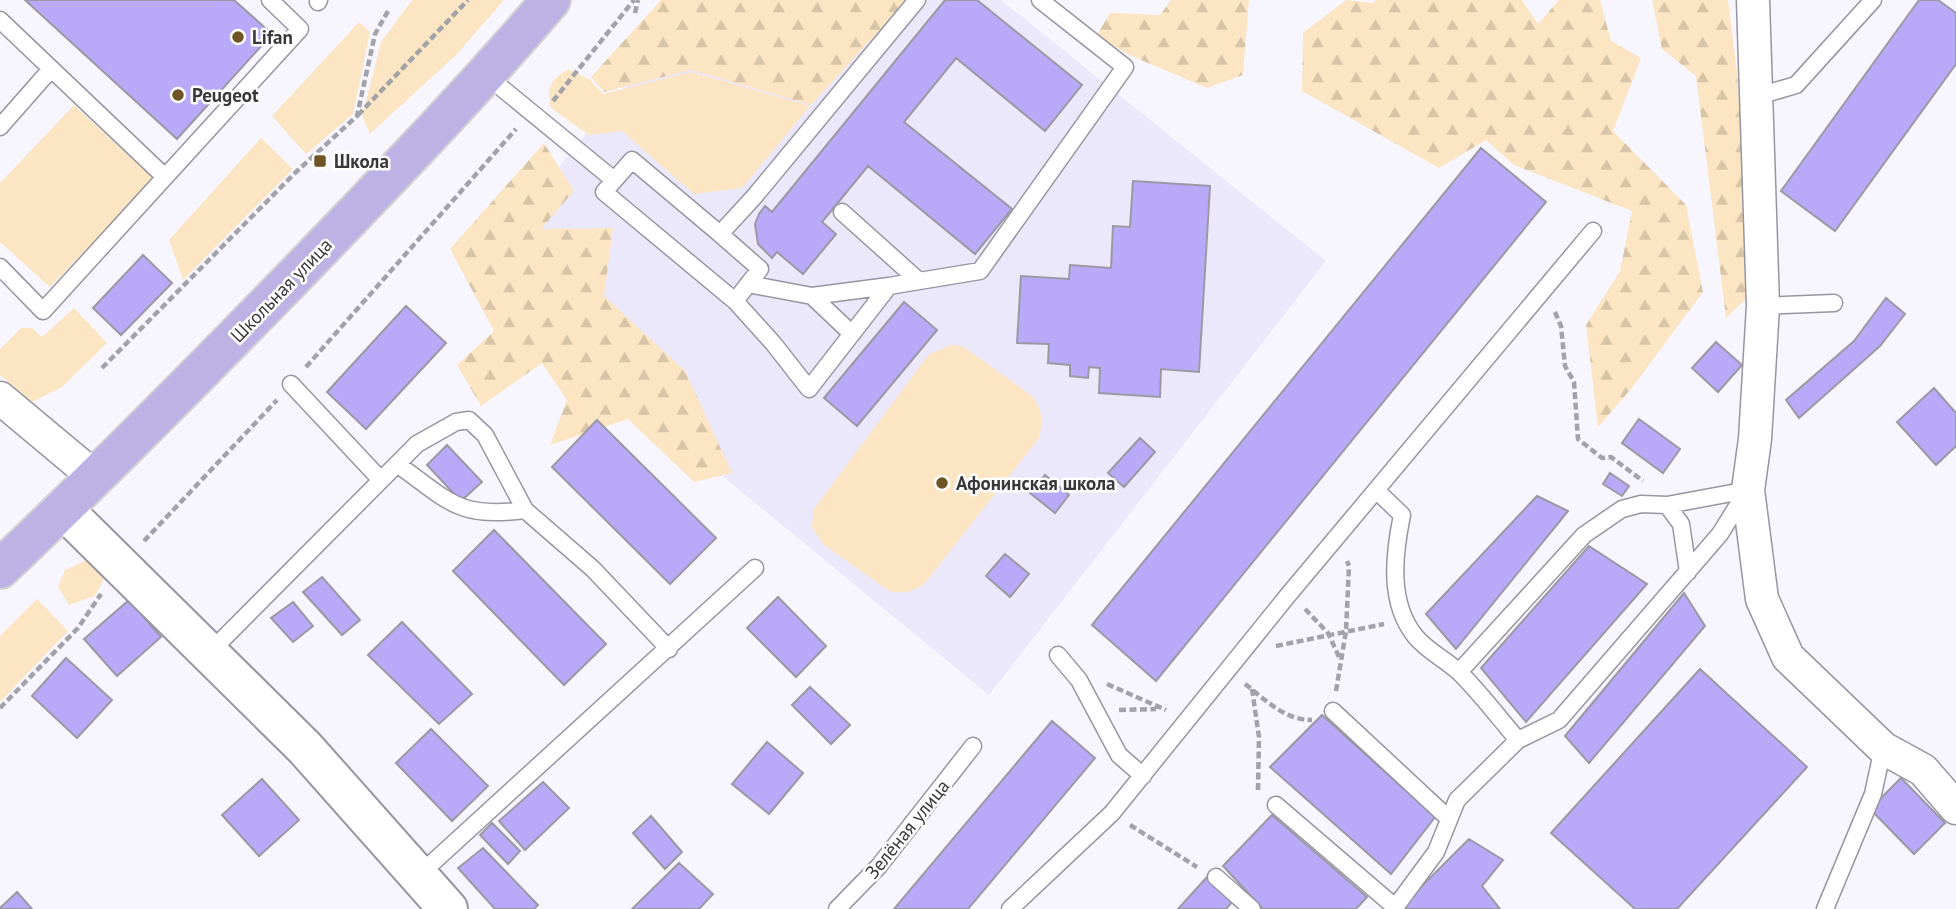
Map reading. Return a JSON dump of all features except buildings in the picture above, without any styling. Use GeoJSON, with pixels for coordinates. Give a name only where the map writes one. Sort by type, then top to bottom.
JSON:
{"type":"FeatureCollection","features":[{"type":"Feature","properties":{"kind":"main road","name":"Школьная улица"},"geometry":{"type":"LineString","coordinates":[[0,569],[97,479],[487,76],[551,0]]}},
{"type":"Feature","properties":{"kind":"street"},"geometry":{"type":"LineString","coordinates":[[1753,0],[1763,306],[1755,439],[1748,489],[1762,599],[1788,657],[1883,748],[1923,770],[1956,808]]}},
{"type":"Feature","properties":{"kind":"street"},"geometry":{"type":"LineString","coordinates":[[0,398],[97,479]]}},
{"type":"Feature","properties":{"kind":"street"},"geometry":{"type":"LineString","coordinates":[[63,509],[305,748],[448,909]]}},
{"type":"Feature","properties":{"kind":"lane"},"geometry":{"type":"LineString","coordinates":[[0,267],[43,311],[300,29],[270,0]]}},
{"type":"Feature","properties":{"kind":"lane"},"geometry":{"type":"LineString","coordinates":[[720,233],[754,198],[917,0]]}},
{"type":"Feature","properties":{"kind":"lane"},"geometry":{"type":"LineString","coordinates":[[748,284],[812,296],[980,271],[1125,67],[1040,0]]}},
{"type":"Feature","properties":{"kind":"lane"},"geometry":{"type":"LineString","coordinates":[[1755,97],[1796,85],[1872,0]]}},
{"type":"Feature","properties":{"kind":"lane"},"geometry":{"type":"LineString","coordinates":[[0,20],[166,177]]}},
{"type":"Feature","properties":{"kind":"lane"},"geometry":{"type":"LineString","coordinates":[[0,127],[51,69]]}},
{"type":"Feature","properties":{"kind":"lane"},"geometry":{"type":"LineString","coordinates":[[487,76],[614,180]]}},
{"type":"Feature","properties":{"kind":"lane"},"geometry":{"type":"LineString","coordinates":[[735,301],[760,269],[632,160],[604,192],[735,301],[809,389],[889,285]]}},
{"type":"Feature","properties":{"kind":"lane"},"geometry":{"type":"LineString","coordinates":[[842,212],[919,281]]}},
{"type":"Feature","properties":{"kind":"lane"},"geometry":{"type":"LineString","coordinates":[[1010,909],[1112,813],[1289,594],[1593,231]]}},
{"type":"Feature","properties":{"kind":"lane"},"geometry":{"type":"LineString","coordinates":[[812,296],[852,334]]}},
{"type":"Feature","properties":{"kind":"lane"},"geometry":{"type":"LineString","coordinates":[[1763,306],[1834,303]]}},
{"type":"Feature","properties":{"kind":"lane"},"geometry":{"type":"LineString","coordinates":[[291,384],[380,479]]}},
{"type":"Feature","properties":{"kind":"lane"},"geometry":{"type":"LineString","coordinates":[[209,653],[417,444],[456,422],[469,420],[485,435],[525,510],[593,569],[669,649]]}},
{"type":"Feature","properties":{"kind":"lane"},"geometry":{"type":"LineString","coordinates":[[397,464],[453,504],[472,512],[492,515],[525,510]]}},
{"type":"Feature","properties":{"kind":"lane"},"geometry":{"type":"LineString","coordinates":[[1459,672],[1584,535],[1622,509],[1641,504],[1667,505],[1748,489]]}},
{"type":"Feature","properties":{"kind":"lane"},"geometry":{"type":"LineString","coordinates":[[1276,805],[1394,908],[1436,852],[1457,800],[1518,740],[1559,720],[1720,534],[1748,489]]}},
{"type":"Feature","properties":{"kind":"lane"},"geometry":{"type":"LineString","coordinates":[[1376,490],[1402,515],[1394,555],[1397,593],[1405,620],[1433,654],[1459,672],[1518,740]]}},
{"type":"Feature","properties":{"kind":"lane"},"geometry":{"type":"LineString","coordinates":[[1667,505],[1681,524],[1688,572]]}},
{"type":"Feature","properties":{"kind":"lane"},"geometry":{"type":"LineString","coordinates":[[419,875],[755,568]]}},
{"type":"Feature","properties":{"kind":"lane"},"geometry":{"type":"LineString","coordinates":[[1058,655],[1079,680],[1092,710],[1119,755],[1143,776]]}},
{"type":"Feature","properties":{"kind":"lane"},"geometry":{"type":"LineString","coordinates":[[1333,711],[1448,818]]}},
{"type":"Feature","properties":{"kind":"lane","name":"Зелёная улица"},"geometry":{"type":"LineString","coordinates":[[837,909],[879,866],[973,746]]}},
{"type":"Feature","properties":{"kind":"lane"},"geometry":{"type":"LineString","coordinates":[[1825,909],[1873,794],[1883,748]]}},
{"type":"Feature","properties":{"kind":"lane"},"geometry":{"type":"LineString","coordinates":[[1216,877],[1244,906]]}},
{"type":"Feature","properties":{"kind":"path"},"geometry":{"type":"LineString","coordinates":[[102,368],[296,172],[357,116],[468,0]]}},
{"type":"Feature","properties":{"kind":"path"},"geometry":{"type":"LineString","coordinates":[[635,13],[636,0]]}},
{"type":"Feature","properties":{"kind":"path"},"geometry":{"type":"LineString","coordinates":[[291,384],[530,113],[557,99],[636,0]]}},
{"type":"Feature","properties":{"kind":"path"},"geometry":{"type":"LineString","coordinates":[[357,116],[375,34],[388,11]]}},
{"type":"Feature","properties":{"kind":"path"},"geometry":{"type":"LineString","coordinates":[[1544,289],[1562,326],[1565,366],[1574,382],[1578,439],[1602,458],[1611,457],[1648,485],[1667,505]]}},
{"type":"Feature","properties":{"kind":"path"},"geometry":{"type":"LineString","coordinates":[[1228,670],[1283,713],[1298,720],[1315,720],[1333,711],[1346,631],[1349,566],[1337,537]]}},
{"type":"Feature","properties":{"kind":"path"},"geometry":{"type":"LineString","coordinates":[[1289,594],[1328,633],[1340,660]]}},
{"type":"Feature","properties":{"kind":"path"},"geometry":{"type":"LineString","coordinates":[[1239,656],[1328,633],[1405,620]]}},
{"type":"Feature","properties":{"kind":"path"},"geometry":{"type":"LineString","coordinates":[[1079,680],[1101,681],[1157,709]]}},
{"type":"Feature","properties":{"kind":"path"},"geometry":{"type":"LineString","coordinates":[[1252,689],[1259,737],[1257,804],[1276,805]]}},
{"type":"Feature","properties":{"kind":"path"},"geometry":{"type":"LineString","coordinates":[[1092,710],[1157,709],[1191,715]]}},
{"type":"Feature","properties":{"kind":"path"},"geometry":{"type":"LineString","coordinates":[[1112,813],[1216,877]]}},
{"type":"Feature","properties":{"kind":"shaded area","name":"Афонинская школа"},"geometry":{"type":"Polygon","coordinates":[[[697,0],[1001,0],[1326,261],[989,695],[473,271],[697,0]]]}},
{"type":"Feature","properties":{"kind":"green space"},"geometry":{"type":"Polygon","coordinates":[[[412,0],[504,0],[456,55],[370,134],[362,116],[381,42],[412,0]]]}},
{"type":"Feature","properties":{"kind":"green space"},"geometry":{"type":"Polygon","coordinates":[[[661,0],[907,0],[811,105],[691,70],[604,92],[591,77],[661,0]]]}},
{"type":"Feature","properties":{"kind":"green space"},"geometry":{"type":"Polygon","coordinates":[[[1171,0],[1249,0],[1243,75],[1207,88],[1127,54],[1097,35],[1110,13],[1160,15],[1171,0]]]}},
{"type":"Feature","properties":{"kind":"green space"},"geometry":{"type":"Polygon","coordinates":[[[1346,0],[1373,3],[1376,0],[1522,0],[1538,24],[1559,0],[1600,0],[1611,41],[1641,58],[1613,131],[1686,205],[1703,292],[1631,389],[1598,427],[1586,325],[1620,271],[1632,211],[1514,165],[1486,140],[1439,168],[1302,91],[1303,33],[1346,0]]]}},
{"type":"Feature","properties":{"kind":"green space"},"geometry":{"type":"Polygon","coordinates":[[[1652,0],[1728,0],[1737,72],[1753,292],[1726,318],[1696,76],[1662,49],[1652,0]]]}},
{"type":"Feature","properties":{"kind":"green space"},"geometry":{"type":"Polygon","coordinates":[[[359,22],[370,32],[353,114],[306,154],[272,116],[359,22]]]}},
{"type":"Feature","properties":{"kind":"green space"},"geometry":{"type":"Polygon","coordinates":[[[569,69],[590,80],[603,94],[691,72],[810,106],[742,188],[694,194],[622,131],[589,135],[551,108],[551,84],[569,69]]]}},
{"type":"Feature","properties":{"kind":"green space"},"geometry":{"type":"Polygon","coordinates":[[[74,105],[154,179],[50,287],[0,242],[0,183],[74,105]]]}},
{"type":"Feature","properties":{"kind":"green space"},"geometry":{"type":"Polygon","coordinates":[[[261,138],[293,169],[183,280],[169,240],[261,138]]]}},
{"type":"Feature","properties":{"kind":"green space"},"geometry":{"type":"Polygon","coordinates":[[[544,143],[574,191],[541,229],[613,228],[604,296],[685,371],[732,473],[694,482],[628,419],[550,445],[567,400],[542,363],[481,406],[457,365],[494,331],[450,249],[544,143]]]}},
{"type":"Feature","properties":{"kind":"green space"},"geometry":{"type":"Polygon","coordinates":[[[74,308],[107,343],[62,387],[32,402],[0,375],[0,349],[21,328],[32,328],[42,337],[74,308]]]}},
{"type":"Feature","properties":{"kind":"green space"},"geometry":{"type":"Polygon","coordinates":[[[952,345],[964,347],[1032,396],[1041,416],[1039,438],[925,583],[908,592],[889,591],[823,544],[812,527],[814,509],[929,354],[952,345]]]}},
{"type":"Feature","properties":{"kind":"green space"},"geometry":{"type":"Polygon","coordinates":[[[89,559],[107,573],[95,596],[69,605],[58,587],[65,570],[89,559]]]}},
{"type":"Feature","properties":{"kind":"green space"},"geometry":{"type":"Polygon","coordinates":[[[37,599],[68,631],[0,702],[0,636],[37,599]]]}},
{"type":"Feature","properties":{"kind":"place","name":"Lifan"},"geometry":{"type":"Point","coordinates":[238,37]}},
{"type":"Feature","properties":{"kind":"place","name":"Peugeot"},"geometry":{"type":"Point","coordinates":[178,95]}},
{"type":"Feature","properties":{"kind":"place","name":"Школа"},"geometry":{"type":"Point","coordinates":[320,161]}},
{"type":"Feature","properties":{"kind":"place","name":"Афонинская школа"},"geometry":{"type":"Point","coordinates":[942,483]}}]}
